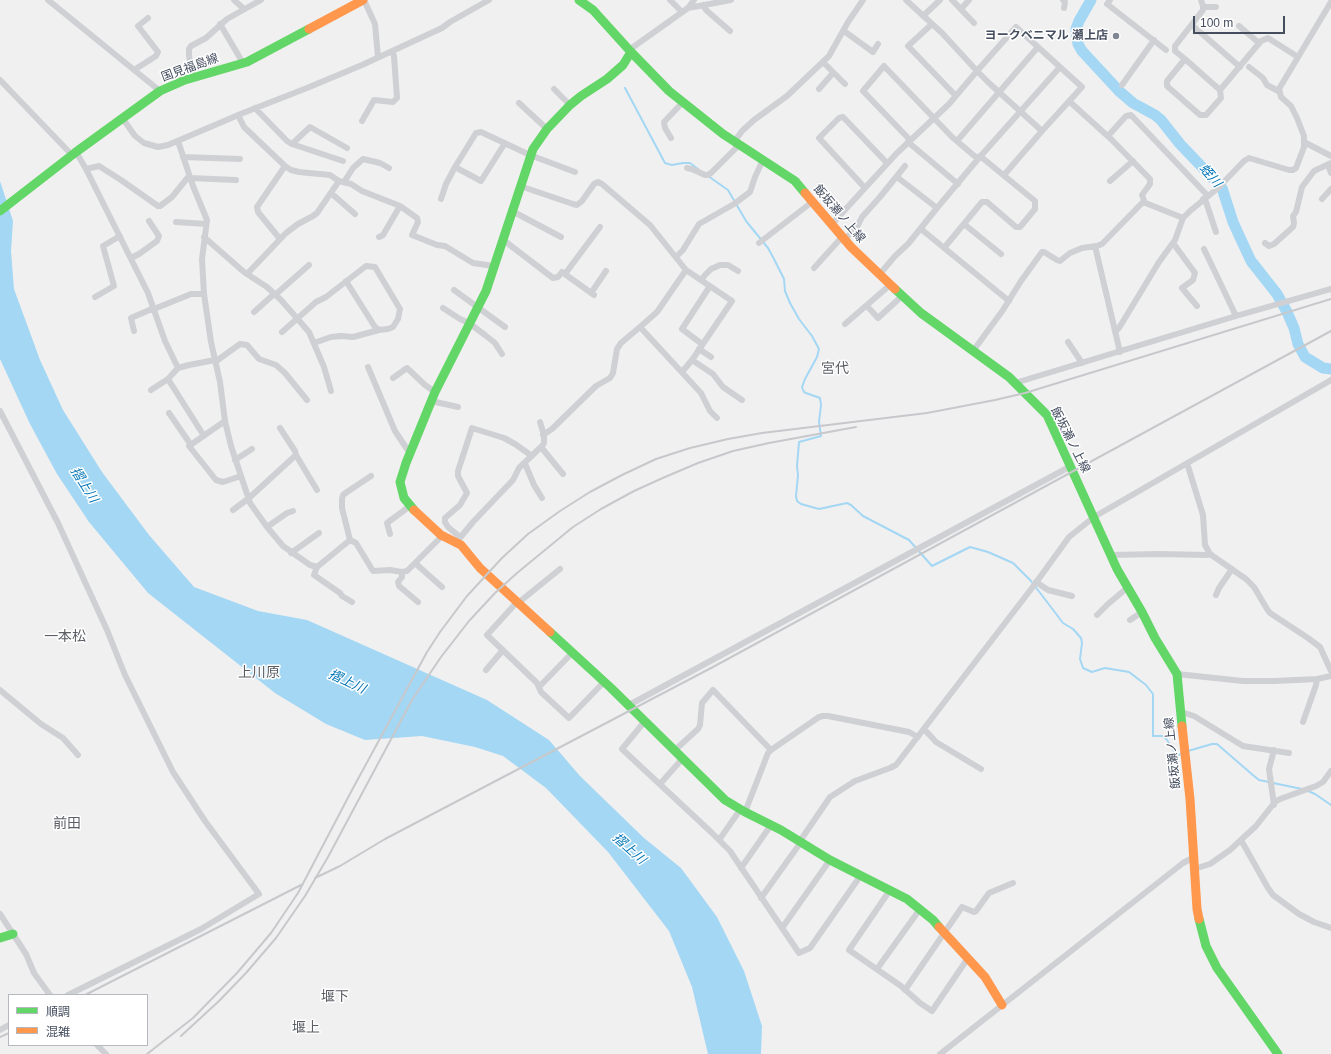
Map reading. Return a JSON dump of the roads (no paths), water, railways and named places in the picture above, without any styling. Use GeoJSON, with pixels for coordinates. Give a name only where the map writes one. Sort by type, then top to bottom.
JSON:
{"type":"FeatureCollection","features":[{"type":"Feature","properties":{"kind":"main road","name":"国見福島線"},"geometry":{"type":"LineString","coordinates":[[0,211],[74,154],[160,92],[192,78],[243,63],[361,0]]}},
{"type":"Feature","properties":{"kind":"main road","name":"飯坂瀬ノ上線"},"geometry":{"type":"LineString","coordinates":[[579,0],[593,10],[669,91],[736,144],[795,181],[843,238],[890,285],[921,313],[1009,377],[1047,415],[1117,570],[1177,674],[1190,799],[1197,910],[1200,926],[1206,946],[1217,968],[1278,1054]]}},
{"type":"Feature","properties":{"kind":"main road"},"geometry":{"type":"LineString","coordinates":[[630,51],[623,65],[607,79],[581,96],[547,129],[530,155],[486,291],[435,392],[411,452],[400,482],[404,498],[410,506],[441,535],[458,539],[480,568],[645,720],[724,800],[742,811],[801,841],[830,860],[907,898],[933,920],[985,977],[1002,1005]]}},
{"type":"Feature","properties":{"kind":"main road"},"geometry":{"type":"LineString","coordinates":[[0,938],[13,934]]}},
{"type":"Feature","properties":{"kind":"street"},"geometry":{"type":"LineString","coordinates":[[48,0],[160,92]]}},
{"type":"Feature","properties":{"kind":"street"},"geometry":{"type":"LineString","coordinates":[[234,0],[244,10]]}},
{"type":"Feature","properties":{"kind":"street"},"geometry":{"type":"LineString","coordinates":[[192,78],[189,49],[206,38],[227,19],[261,0]]}},
{"type":"Feature","properties":{"kind":"street"},"geometry":{"type":"LineString","coordinates":[[361,0],[375,24],[378,58]]}},
{"type":"Feature","properties":{"kind":"street"},"geometry":{"type":"LineString","coordinates":[[123,119],[139,140],[158,147],[168,145],[378,58],[442,28],[489,0]]}},
{"type":"Feature","properties":{"kind":"street"},"geometry":{"type":"LineString","coordinates":[[670,0],[682,12]]}},
{"type":"Feature","properties":{"kind":"street"},"geometry":{"type":"LineString","coordinates":[[630,51],[688,8],[694,0]]}},
{"type":"Feature","properties":{"kind":"street"},"geometry":{"type":"LineString","coordinates":[[688,8],[731,0]]}},
{"type":"Feature","properties":{"kind":"street"},"geometry":{"type":"LineString","coordinates":[[687,168],[705,175],[712,172],[736,144],[742,131],[786,96],[831,54],[863,0]]}},
{"type":"Feature","properties":{"kind":"street"},"geometry":{"type":"LineString","coordinates":[[906,0],[932,24],[998,92],[1042,131]]}},
{"type":"Feature","properties":{"kind":"street"},"geometry":{"type":"LineString","coordinates":[[923,16],[940,0]]}},
{"type":"Feature","properties":{"kind":"street"},"geometry":{"type":"LineString","coordinates":[[952,0],[974,22]]}},
{"type":"Feature","properties":{"kind":"street"},"geometry":{"type":"LineString","coordinates":[[961,9],[969,0]]}},
{"type":"Feature","properties":{"kind":"street"},"geometry":{"type":"LineString","coordinates":[[1062,0],[1065,2],[1064,8]]}},
{"type":"Feature","properties":{"kind":"street"},"geometry":{"type":"LineString","coordinates":[[1110,0],[1107,4],[1166,50]]}},
{"type":"Feature","properties":{"kind":"street"},"geometry":{"type":"LineString","coordinates":[[1115,332],[1119,328],[1159,262],[1173,243],[1183,218],[1205,197],[1218,188],[1244,161],[1249,158],[1289,170],[1295,169],[1304,147],[1304,136],[1291,106],[1281,97],[1279,89],[1331,2]]}},
{"type":"Feature","properties":{"kind":"street"},"geometry":{"type":"LineString","coordinates":[[1202,3],[1206,8],[1216,7]]}},
{"type":"Feature","properties":{"kind":"street"},"geometry":{"type":"LineString","coordinates":[[1185,60],[1167,81],[1167,86],[1200,115],[1206,115],[1221,98],[1220,90],[1175,51],[1175,46],[1203,10],[1202,3]]}},
{"type":"Feature","properties":{"kind":"street"},"geometry":{"type":"LineString","coordinates":[[703,5],[706,10],[730,31]]}},
{"type":"Feature","properties":{"kind":"street"},"geometry":{"type":"LineString","coordinates":[[134,70],[156,56],[158,52],[138,26],[148,18]]}},
{"type":"Feature","properties":{"kind":"street"},"geometry":{"type":"LineString","coordinates":[[220,24],[243,63]]}},
{"type":"Feature","properties":{"kind":"street"},"geometry":{"type":"LineString","coordinates":[[932,24],[908,46],[956,96]]}},
{"type":"Feature","properties":{"kind":"street"},"geometry":{"type":"LineString","coordinates":[[1192,25],[1240,67]]}},
{"type":"Feature","properties":{"kind":"street"},"geometry":{"type":"LineString","coordinates":[[1240,26],[1260,43]]}},
{"type":"Feature","properties":{"kind":"street"},"geometry":{"type":"LineString","coordinates":[[832,224],[887,163],[956,96],[1016,27],[1082,87],[1004,175]]}},
{"type":"Feature","properties":{"kind":"street"},"geometry":{"type":"LineString","coordinates":[[844,31],[873,52],[878,44]]}},
{"type":"Feature","properties":{"kind":"street"},"geometry":{"type":"LineString","coordinates":[[1220,90],[1261,41],[1268,38],[1298,57]]}},
{"type":"Feature","properties":{"kind":"street"},"geometry":{"type":"LineString","coordinates":[[1122,84],[1154,40]]}},
{"type":"Feature","properties":{"kind":"street"},"geometry":{"type":"LineString","coordinates":[[957,141],[1038,47]]}},
{"type":"Feature","properties":{"kind":"street"},"geometry":{"type":"LineString","coordinates":[[362,121],[374,100],[393,102],[397,98],[394,56],[392,51]]}},
{"type":"Feature","properties":{"kind":"street"},"geometry":{"type":"LineString","coordinates":[[822,62],[845,84]]}},
{"type":"Feature","properties":{"kind":"street"},"geometry":{"type":"LineString","coordinates":[[944,248],[982,202],[987,202],[1016,227],[1020,227],[1035,209],[1035,201],[1004,175],[957,141],[884,66],[863,91],[909,141],[958,184]]}},
{"type":"Feature","properties":{"kind":"street"},"geometry":{"type":"LineString","coordinates":[[879,274],[908,244],[979,157],[1060,67]]}},
{"type":"Feature","properties":{"kind":"street"},"geometry":{"type":"LineString","coordinates":[[1249,67],[1263,78],[1268,85],[1280,92]]}},
{"type":"Feature","properties":{"kind":"street"},"geometry":{"type":"LineString","coordinates":[[819,89],[834,73]]}},
{"type":"Feature","properties":{"kind":"street"},"geometry":{"type":"LineString","coordinates":[[0,80],[74,154],[86,169],[148,292],[165,341],[178,368]]}},
{"type":"Feature","properties":{"kind":"street"},"geometry":{"type":"LineString","coordinates":[[554,89],[570,106]]}},
{"type":"Feature","properties":{"kind":"street"},"geometry":{"type":"LineString","coordinates":[[1069,101],[1108,136],[1150,179],[1150,184],[1142,196],[1145,203]]}},
{"type":"Feature","properties":{"kind":"street"},"geometry":{"type":"LineString","coordinates":[[672,138],[665,128],[664,122],[683,102]]}},
{"type":"Feature","properties":{"kind":"street"},"geometry":{"type":"LineString","coordinates":[[519,103],[547,129]]}},
{"type":"Feature","properties":{"kind":"street"},"geometry":{"type":"LineString","coordinates":[[255,108],[287,141],[343,161]]}},
{"type":"Feature","properties":{"kind":"street"},"geometry":{"type":"LineString","coordinates":[[238,115],[244,127],[285,166],[299,172],[330,175],[351,184],[362,191],[400,206],[417,218],[418,222],[412,235],[437,245],[445,246],[473,263],[494,266]]}},
{"type":"Feature","properties":{"kind":"street"},"geometry":{"type":"LineString","coordinates":[[1108,136],[1126,116],[1131,115],[1205,197],[1216,232]]}},
{"type":"Feature","properties":{"kind":"street"},"geometry":{"type":"LineString","coordinates":[[865,188],[819,138],[839,118],[843,117],[887,163]]}},
{"type":"Feature","properties":{"kind":"street"},"geometry":{"type":"LineString","coordinates":[[292,144],[310,127],[347,148]]}},
{"type":"Feature","properties":{"kind":"street"},"geometry":{"type":"LineString","coordinates":[[441,199],[446,184],[455,167],[476,133],[481,132],[530,155],[575,172]]}},
{"type":"Feature","properties":{"kind":"street"},"geometry":{"type":"LineString","coordinates":[[178,141],[207,220],[202,260],[204,294],[225,422],[235,460],[249,498],[256,512],[267,527],[291,553],[310,565],[317,567]]}},
{"type":"Feature","properties":{"kind":"street"},"geometry":{"type":"LineString","coordinates":[[1304,142],[1331,156]]}},
{"type":"Feature","properties":{"kind":"street"},"geometry":{"type":"LineString","coordinates":[[455,167],[481,181],[505,143]]}},
{"type":"Feature","properties":{"kind":"street"},"geometry":{"type":"LineString","coordinates":[[184,157],[240,159]]}},
{"type":"Feature","properties":{"kind":"street"},"geometry":{"type":"LineString","coordinates":[[247,274],[298,224],[313,216],[341,181],[363,159],[380,163],[389,168]]}},
{"type":"Feature","properties":{"kind":"street"},"geometry":{"type":"LineString","coordinates":[[676,257],[683,250],[699,224],[735,203],[750,192],[763,160]]}},
{"type":"Feature","properties":{"kind":"street"},"geometry":{"type":"LineString","coordinates":[[1110,181],[1133,161]]}},
{"type":"Feature","properties":{"kind":"street"},"geometry":{"type":"LineString","coordinates":[[1265,244],[1270,246],[1274,244],[1293,227],[1293,216],[1296,212],[1302,187],[1314,171],[1329,164],[1331,173]]}},
{"type":"Feature","properties":{"kind":"street"},"geometry":{"type":"LineString","coordinates":[[86,169],[99,166],[158,206],[172,197],[190,177]]}},
{"type":"Feature","properties":{"kind":"street"},"geometry":{"type":"LineString","coordinates":[[280,240],[258,212],[257,207],[285,166]]}},
{"type":"Feature","properties":{"kind":"street"},"geometry":{"type":"LineString","coordinates":[[814,268],[843,238],[857,227],[862,217],[905,166]]}},
{"type":"Feature","properties":{"kind":"street"},"geometry":{"type":"LineString","coordinates":[[190,177],[236,180]]}},
{"type":"Feature","properties":{"kind":"street"},"geometry":{"type":"LineString","coordinates":[[897,177],[938,208]]}},
{"type":"Feature","properties":{"kind":"street"},"geometry":{"type":"LineString","coordinates":[[520,186],[573,204],[577,204],[582,201],[594,184],[598,182],[602,184],[650,225],[686,270],[732,301],[692,360],[682,372]]}},
{"type":"Feature","properties":{"kind":"street"},"geometry":{"type":"LineString","coordinates":[[1322,199],[1331,189]]}},
{"type":"Feature","properties":{"kind":"street"},"geometry":{"type":"LineString","coordinates":[[331,193],[355,214]]}},
{"type":"Feature","properties":{"kind":"street"},"geometry":{"type":"LineString","coordinates":[[759,243],[812,202]]}},
{"type":"Feature","properties":{"kind":"street"},"geometry":{"type":"LineString","coordinates":[[973,351],[1009,301],[1021,280],[1042,252],[1060,261],[1070,253],[1082,248],[1102,244],[1143,202],[1183,218]]}},
{"type":"Feature","properties":{"kind":"street"},"geometry":{"type":"LineString","coordinates":[[379,237],[383,235],[400,206]]}},
{"type":"Feature","properties":{"kind":"street"},"geometry":{"type":"LineString","coordinates":[[512,211],[561,238]]}},
{"type":"Feature","properties":{"kind":"street"},"geometry":{"type":"LineString","coordinates":[[131,258],[157,241],[159,236],[149,222]]}},
{"type":"Feature","properties":{"kind":"street"},"geometry":{"type":"LineString","coordinates":[[176,222],[206,224]]}},
{"type":"Feature","properties":{"kind":"street"},"geometry":{"type":"LineString","coordinates":[[964,224],[1001,254]]}},
{"type":"Feature","properties":{"kind":"street"},"geometry":{"type":"LineString","coordinates":[[565,274],[600,227]]}},
{"type":"Feature","properties":{"kind":"street"},"geometry":{"type":"LineString","coordinates":[[921,229],[1009,301]]}},
{"type":"Feature","properties":{"kind":"street"},"geometry":{"type":"LineString","coordinates":[[95,297],[114,286],[103,246],[120,236]]}},
{"type":"Feature","properties":{"kind":"street"},"geometry":{"type":"LineString","coordinates":[[204,237],[247,274],[275,294],[309,332],[324,367],[331,391]]}},
{"type":"Feature","properties":{"kind":"street"},"geometry":{"type":"LineString","coordinates":[[502,239],[553,278],[558,278],[562,272],[593,294],[606,271]]}},
{"type":"Feature","properties":{"kind":"street"},"geometry":{"type":"LineString","coordinates":[[1173,243],[1195,273],[1193,280],[1182,288],[1197,306]]}},
{"type":"Feature","properties":{"kind":"street"},"geometry":{"type":"LineString","coordinates":[[1094,246],[1120,352]]}},
{"type":"Feature","properties":{"kind":"street"},"geometry":{"type":"LineString","coordinates":[[1204,249],[1236,316]]}},
{"type":"Feature","properties":{"kind":"street"},"geometry":{"type":"LineString","coordinates":[[254,312],[309,265]]}},
{"type":"Feature","properties":{"kind":"street"},"geometry":{"type":"LineString","coordinates":[[701,280],[712,269],[720,266],[728,265],[738,271]]}},
{"type":"Feature","properties":{"kind":"street"},"geometry":{"type":"LineString","coordinates":[[282,332],[316,302],[326,297],[366,266],[375,267],[400,309],[398,319],[393,327],[353,337],[331,337],[314,343]]}},
{"type":"Feature","properties":{"kind":"street"},"geometry":{"type":"LineString","coordinates":[[543,435],[552,429],[596,386],[610,378],[613,373],[617,349],[627,338],[657,312],[686,270]]}},
{"type":"Feature","properties":{"kind":"street"},"geometry":{"type":"LineString","coordinates":[[346,281],[375,327],[379,330]]}},
{"type":"Feature","properties":{"kind":"street"},"geometry":{"type":"LineString","coordinates":[[845,324],[890,285]]}},
{"type":"Feature","properties":{"kind":"street"},"geometry":{"type":"LineString","coordinates":[[710,286],[682,329],[711,357]]}},
{"type":"Feature","properties":{"kind":"street"},"geometry":{"type":"LineString","coordinates":[[1015,384],[1236,316],[1331,289]]}},
{"type":"Feature","properties":{"kind":"street"},"geometry":{"type":"LineString","coordinates":[[454,290],[504,326]]}},
{"type":"Feature","properties":{"kind":"street"},"geometry":{"type":"LineString","coordinates":[[134,331],[131,318],[191,294],[204,294]]}},
{"type":"Feature","properties":{"kind":"street"},"geometry":{"type":"LineString","coordinates":[[867,306],[878,318],[902,296]]}},
{"type":"Feature","properties":{"kind":"street"},"geometry":{"type":"LineString","coordinates":[[443,308],[469,323],[495,343],[502,354]]}},
{"type":"Feature","properties":{"kind":"street"},"geometry":{"type":"LineString","coordinates":[[640,327],[703,396],[710,412],[717,418]]}},
{"type":"Feature","properties":{"kind":"street"},"geometry":{"type":"LineString","coordinates":[[1068,342],[1082,364]]}},
{"type":"Feature","properties":{"kind":"street"},"geometry":{"type":"LineString","coordinates":[[151,390],[168,379],[178,368],[189,364],[215,361],[240,344],[247,345],[259,358],[276,365],[285,372],[307,400]]}},
{"type":"Feature","properties":{"kind":"street"},"geometry":{"type":"LineString","coordinates":[[692,360],[713,374],[723,387],[742,400]]}},
{"type":"Feature","properties":{"kind":"street"},"geometry":{"type":"LineString","coordinates":[[368,367],[395,431],[406,449],[411,452]]}},
{"type":"Feature","properties":{"kind":"street"},"geometry":{"type":"LineString","coordinates":[[393,378],[408,368],[425,385],[435,392]]}},
{"type":"Feature","properties":{"kind":"street"},"geometry":{"type":"LineString","coordinates":[[168,379],[204,436]]}},
{"type":"Feature","properties":{"kind":"street"},"geometry":{"type":"LineString","coordinates":[[762,898],[830,796],[855,781],[896,765],[1069,537],[1094,517],[1331,380]]}},
{"type":"Feature","properties":{"kind":"street"},"geometry":{"type":"LineString","coordinates":[[431,401],[458,407]]}},
{"type":"Feature","properties":{"kind":"street"},"geometry":{"type":"LineString","coordinates":[[0,411],[58,523],[107,630],[125,675],[173,772],[205,821],[259,894],[201,928],[70,994]]}},
{"type":"Feature","properties":{"kind":"street"},"geometry":{"type":"LineString","coordinates":[[169,412],[191,445],[189,446],[216,480],[223,482],[241,476]]}},
{"type":"Feature","properties":{"kind":"street"},"geometry":{"type":"LineString","coordinates":[[191,445],[225,422]]}},
{"type":"Feature","properties":{"kind":"street"},"geometry":{"type":"LineString","coordinates":[[532,456],[504,438],[472,428],[458,471],[458,476],[467,493],[460,505],[445,518],[445,522],[448,527],[458,539],[509,485],[523,464],[532,456],[541,447],[544,443],[540,422]]}},
{"type":"Feature","properties":{"kind":"street"},"geometry":{"type":"LineString","coordinates":[[280,428],[317,490]]}},
{"type":"Feature","properties":{"kind":"street"},"geometry":{"type":"LineString","coordinates":[[541,447],[563,474]]}},
{"type":"Feature","properties":{"kind":"street"},"geometry":{"type":"LineString","coordinates":[[235,460],[252,449]]}},
{"type":"Feature","properties":{"kind":"street"},"geometry":{"type":"LineString","coordinates":[[233,510],[249,498],[296,455]]}},
{"type":"Feature","properties":{"kind":"street"},"geometry":{"type":"LineString","coordinates":[[1187,463],[1203,515],[1205,545],[1210,554],[1246,579],[1254,587],[1270,613],[1297,630],[1320,648],[1331,671]]}},
{"type":"Feature","properties":{"kind":"street"},"geometry":{"type":"LineString","coordinates":[[523,464],[526,466],[534,485],[542,498]]}},
{"type":"Feature","properties":{"kind":"street"},"geometry":{"type":"LineString","coordinates":[[629,705],[1071,466]]}},
{"type":"Feature","properties":{"kind":"street"},"geometry":{"type":"LineString","coordinates":[[371,476],[343,495],[342,508],[350,540],[356,544],[373,571],[406,571],[439,539],[441,535]]}},
{"type":"Feature","properties":{"kind":"street"},"geometry":{"type":"LineString","coordinates":[[390,534],[387,523],[410,506]]}},
{"type":"Feature","properties":{"kind":"street"},"geometry":{"type":"LineString","coordinates":[[267,527],[292,511]]}},
{"type":"Feature","properties":{"kind":"street"},"geometry":{"type":"LineString","coordinates":[[291,553],[319,533]]}},
{"type":"Feature","properties":{"kind":"street"},"geometry":{"type":"LineString","coordinates":[[350,540],[317,567],[314,575],[352,602]]}},
{"type":"Feature","properties":{"kind":"street"},"geometry":{"type":"LineString","coordinates":[[1111,555],[1210,554]]}},
{"type":"Feature","properties":{"kind":"street"},"geometry":{"type":"LineString","coordinates":[[415,563],[442,587]]}},
{"type":"Feature","properties":{"kind":"street"},"geometry":{"type":"LineString","coordinates":[[560,569],[518,603],[487,635],[537,683],[541,692],[569,718],[604,682]]}},
{"type":"Feature","properties":{"kind":"street"},"geometry":{"type":"LineString","coordinates":[[1216,595],[1232,569]]}},
{"type":"Feature","properties":{"kind":"street"},"geometry":{"type":"LineString","coordinates":[[402,572],[402,577],[398,582],[399,586],[418,602]]}},
{"type":"Feature","properties":{"kind":"street"},"geometry":{"type":"LineString","coordinates":[[1036,582],[1048,590],[1072,596]]}},
{"type":"Feature","properties":{"kind":"street"},"geometry":{"type":"LineString","coordinates":[[1097,615],[1127,588]]}},
{"type":"Feature","properties":{"kind":"street"},"geometry":{"type":"LineString","coordinates":[[1130,620],[1142,612]]}},
{"type":"Feature","properties":{"kind":"street"},"geometry":{"type":"LineString","coordinates":[[486,670],[503,650]]}},
{"type":"Feature","properties":{"kind":"street"},"geometry":{"type":"LineString","coordinates":[[539,687],[572,653]]}},
{"type":"Feature","properties":{"kind":"street"},"geometry":{"type":"LineString","coordinates":[[1177,674],[1243,681],[1275,682],[1317,679],[1331,676]]}},
{"type":"Feature","properties":{"kind":"street"},"geometry":{"type":"LineString","coordinates":[[1303,722],[1317,679]]}},
{"type":"Feature","properties":{"kind":"street"},"geometry":{"type":"LineString","coordinates":[[0,690],[41,724],[63,738],[78,755]]}},
{"type":"Feature","properties":{"kind":"street"},"geometry":{"type":"LineString","coordinates":[[675,750],[698,729],[700,725],[702,703],[713,690],[771,750]]}},
{"type":"Feature","properties":{"kind":"street"},"geometry":{"type":"LineString","coordinates":[[1181,712],[1194,716],[1243,746],[1289,753]]}},
{"type":"Feature","properties":{"kind":"street"},"geometry":{"type":"LineString","coordinates":[[719,840],[742,811],[768,753],[818,717],[824,716],[909,732],[918,737]]}},
{"type":"Feature","properties":{"kind":"street"},"geometry":{"type":"LineString","coordinates":[[645,720],[622,749],[730,852],[799,953],[810,948],[861,875]]}},
{"type":"Feature","properties":{"kind":"street"},"geometry":{"type":"LineString","coordinates":[[924,729],[936,742],[981,769]]}},
{"type":"Feature","properties":{"kind":"street"},"geometry":{"type":"LineString","coordinates":[[1274,750],[1269,769],[1274,805]]}},
{"type":"Feature","properties":{"kind":"street"},"geometry":{"type":"LineString","coordinates":[[660,784],[683,758]]}},
{"type":"Feature","properties":{"kind":"street"},"geometry":{"type":"LineString","coordinates":[[1194,869],[1210,864],[1219,858],[1256,826],[1280,799],[1316,786],[1323,782],[1331,771]]}},
{"type":"Feature","properties":{"kind":"street"},"geometry":{"type":"LineString","coordinates":[[741,868],[771,825]]}},
{"type":"Feature","properties":{"kind":"street"},"geometry":{"type":"LineString","coordinates":[[1241,840],[1271,893],[1299,914],[1314,922],[1331,928]]}},
{"type":"Feature","properties":{"kind":"street"},"geometry":{"type":"LineString","coordinates":[[940,1054],[1183,864],[1194,858]]}},
{"type":"Feature","properties":{"kind":"street"},"geometry":{"type":"LineString","coordinates":[[782,928],[830,860]]}},
{"type":"Feature","properties":{"kind":"street"},"geometry":{"type":"LineString","coordinates":[[905,990],[962,907],[974,912],[989,893],[1013,883]]}},
{"type":"Feature","properties":{"kind":"street"},"geometry":{"type":"LineString","coordinates":[[890,890],[849,950],[877,969],[932,1011],[968,958]]}},
{"type":"Feature","properties":{"kind":"street"},"geometry":{"type":"LineString","coordinates":[[877,969],[920,909]]}},
{"type":"Feature","properties":{"kind":"street"},"geometry":{"type":"LineString","coordinates":[[0,914],[26,954],[34,973],[49,994]]}},
{"type":"Feature","properties":{"kind":"street"},"geometry":{"type":"LineString","coordinates":[[98,1046],[106,1054]]}},
{"type":"Feature","properties":{"kind":"water","name":"摺上川"},"geometry":{"type":"Polygon","coordinates":[[[0,181],[13,221],[11,251],[14,289],[40,360],[63,410],[102,472],[149,535],[194,587],[258,611],[307,620],[487,700],[549,740],[580,776],[644,838],[681,868],[717,917],[744,971],[762,1026],[761,1054],[708,1054],[692,987],[669,931],[608,852],[546,788],[503,756],[475,747],[422,736],[365,740],[326,724],[275,693],[148,593],[89,522],[57,474],[30,424],[0,359],[0,181]]]}},
{"type":"Feature","properties":{"kind":"waterway","name":"蛭川"},"geometry":{"type":"LineString","coordinates":[[1091,0],[1076,29],[1078,44],[1082,51],[1119,91],[1133,103],[1161,120],[1180,144],[1222,188],[1233,222],[1251,261],[1277,294],[1287,312],[1294,328],[1298,344],[1305,357],[1323,368],[1331,369]]}},
{"type":"Feature","properties":{"kind":"waterway"},"geometry":{"type":"LineString","coordinates":[[625,88],[665,163],[672,165],[690,163],[698,169]]}},
{"type":"Feature","properties":{"kind":"waterway"},"geometry":{"type":"LineString","coordinates":[[708,176],[728,190],[746,221],[768,248],[784,279],[785,291],[790,303],[819,349],[817,357],[802,387],[804,392],[820,398],[821,405],[819,422],[821,436],[799,442],[797,501],[801,504],[819,509],[847,503],[863,516],[909,540],[932,566],[970,547],[988,552],[1013,563],[1031,581],[1063,623],[1073,629],[1081,638],[1082,643],[1080,659],[1083,668],[1092,672],[1105,668],[1129,672],[1146,685],[1153,694],[1153,736],[1163,736],[1176,754],[1182,754]]}},
{"type":"Feature","properties":{"kind":"waterway"},"geometry":{"type":"LineString","coordinates":[[1188,751],[1217,744],[1259,780],[1269,782]]}},
{"type":"Feature","properties":{"kind":"waterway"},"geometry":{"type":"LineString","coordinates":[[1273,783],[1302,789]]}},
{"type":"Feature","properties":{"kind":"waterway"},"geometry":{"type":"LineString","coordinates":[[1308,791],[1331,805]]}},
{"type":"Feature","properties":{"kind":"railway"},"geometry":{"type":"LineString","coordinates":[[147,1054],[193,1018],[237,973],[271,933],[298,893],[427,652],[440,632],[467,596],[502,558],[528,534],[560,511],[590,492],[622,475],[656,459],[690,448],[762,433],[927,413],[995,400],[1025,393],[1331,299]]}},
{"type":"Feature","properties":{"kind":"railway"},"geometry":{"type":"LineString","coordinates":[[315,878],[340,866],[385,839],[713,667],[1331,331]]}},
{"type":"Feature","properties":{"kind":"railway"},"geometry":{"type":"LineString","coordinates":[[181,1036],[219,1001],[246,973],[276,938],[305,896],[328,857],[412,700],[441,657],[469,621],[495,593],[517,573],[573,527],[601,509],[634,491],[665,477],[698,463],[733,451],[856,427]]}},
{"type":"Feature","properties":{"kind":"railway"},"geometry":{"type":"LineString","coordinates":[[87,994],[303,884]]}},
{"type":"Feature","properties":{"kind":"railway"},"geometry":{"type":"LineString","coordinates":[[0,1037],[8,1033]]}},
{"type":"Feature","properties":{"kind":"place","name":"ヨークベニマル 瀬上店"},"geometry":{"type":"Point","coordinates":[1116,36]}},
{"type":"Feature","properties":{"kind":"district","name":"宮代"},"geometry":{"type":"Point","coordinates":[835,369]}},
{"type":"Feature","properties":{"kind":"district","name":"一本松"},"geometry":{"type":"Point","coordinates":[65,637]}},
{"type":"Feature","properties":{"kind":"district","name":"上川原"},"geometry":{"type":"Point","coordinates":[259,673]}},
{"type":"Feature","properties":{"kind":"district","name":"前田"},"geometry":{"type":"Point","coordinates":[67,824]}},
{"type":"Feature","properties":{"kind":"district","name":"堰下"},"geometry":{"type":"Point","coordinates":[335,997]}},
{"type":"Feature","properties":{"kind":"district","name":"堰上"},"geometry":{"type":"Point","coordinates":[306,1028]}}]}
